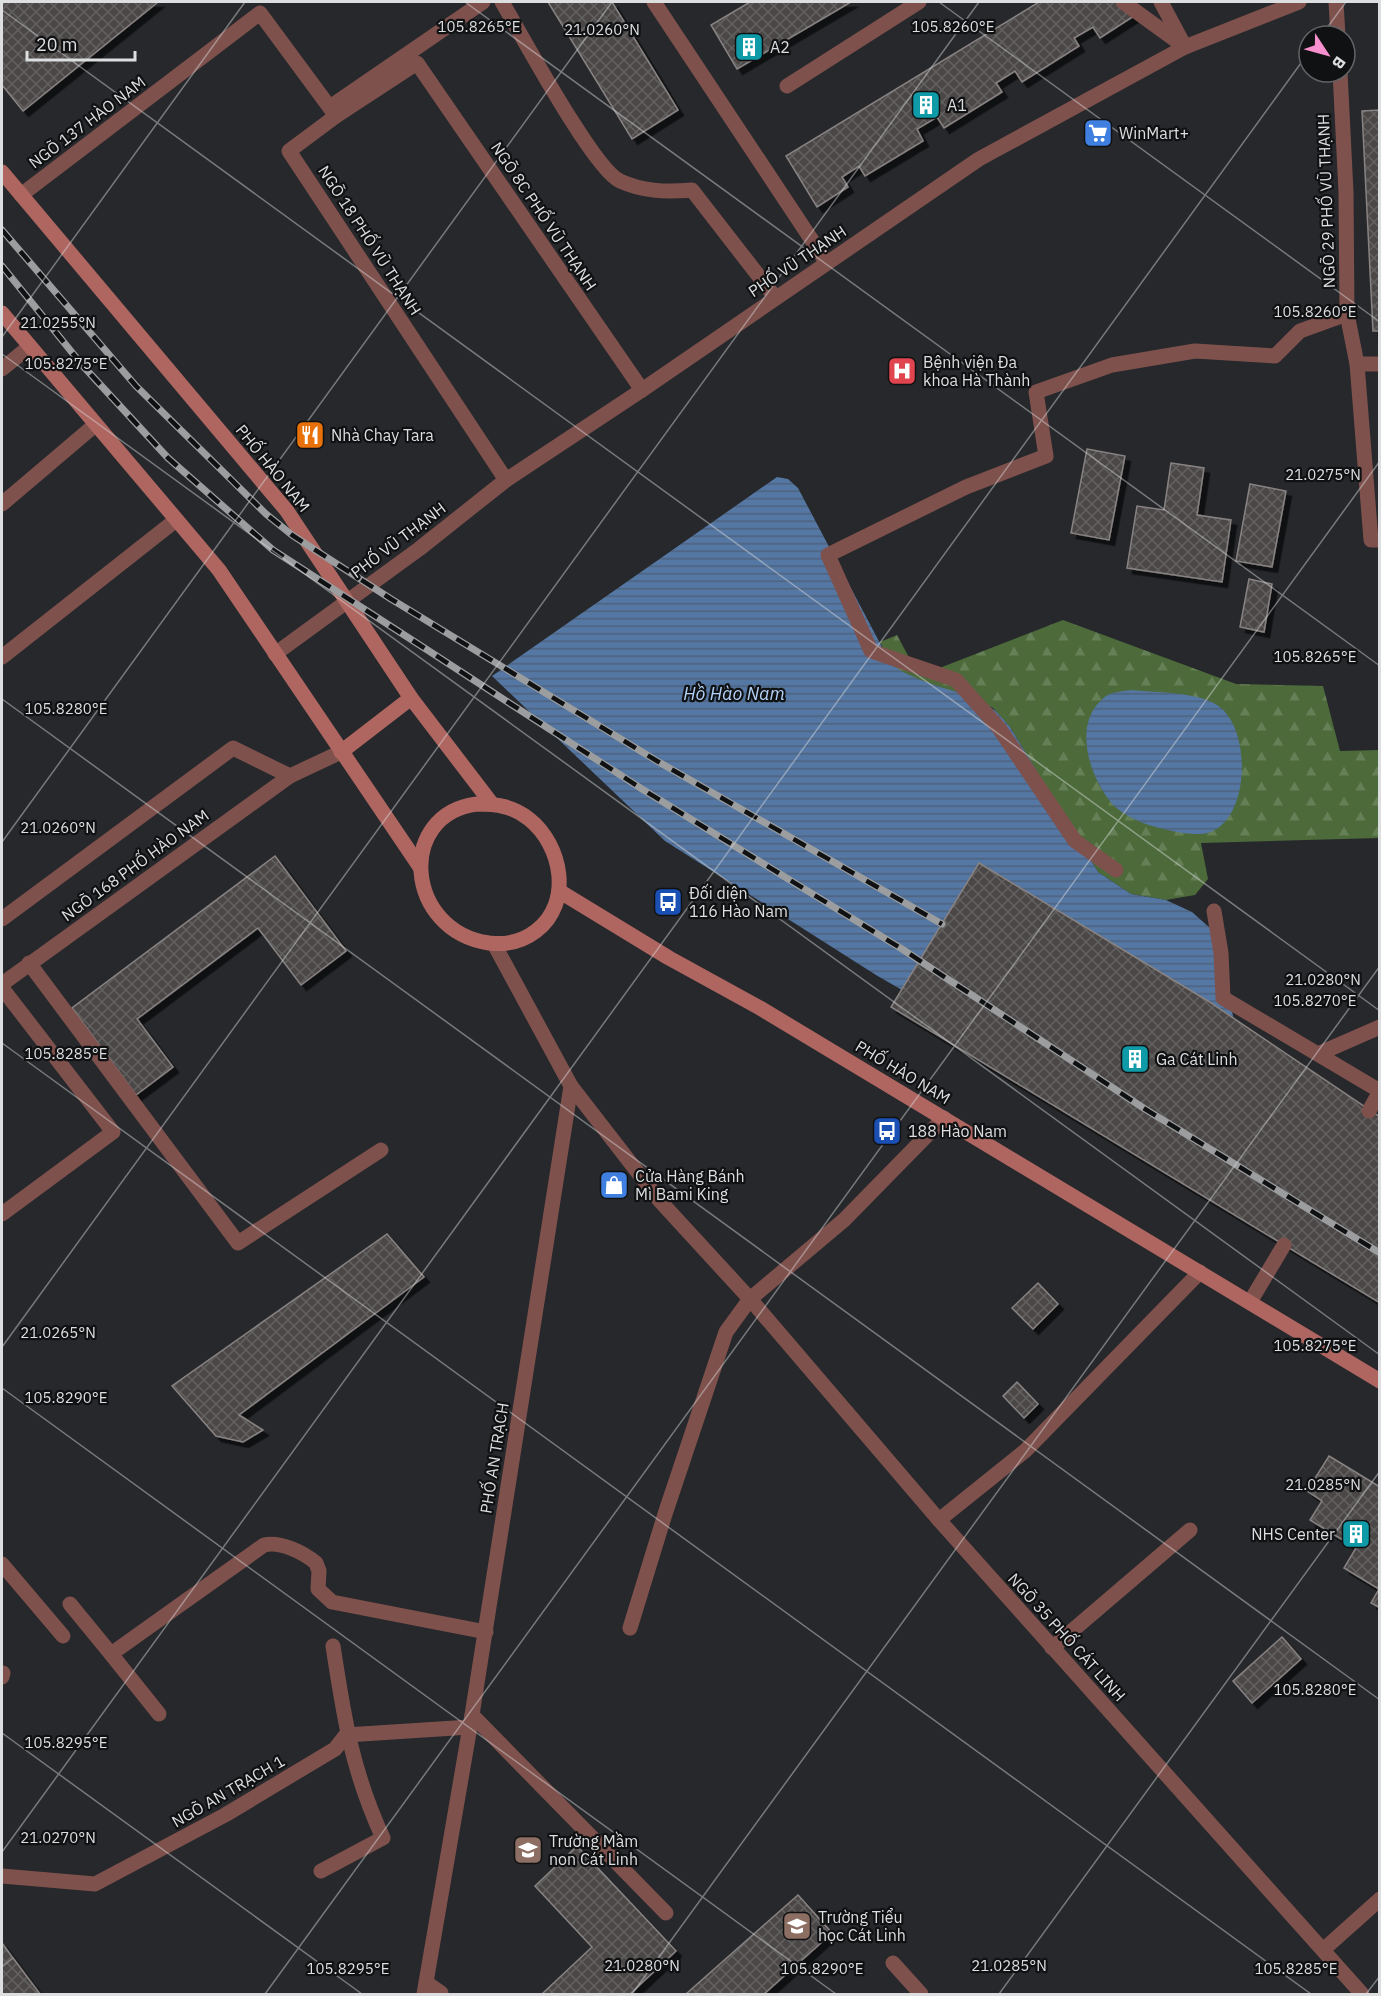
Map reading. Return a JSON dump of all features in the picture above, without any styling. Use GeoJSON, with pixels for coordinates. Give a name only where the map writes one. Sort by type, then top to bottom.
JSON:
{"type":"FeatureCollection","features":[{"type":"Feature","properties":{"kind":"main road","name":"PHỐ HÀO NAM"},"geometry":{"type":"LineString","coordinates":[[2,172],[287,511],[411,698],[492,804]]}},
{"type":"Feature","properties":{"kind":"main road"},"geometry":{"type":"LineString","coordinates":[[2,313],[219,570],[420,867]]}},
{"type":"Feature","properties":{"kind":"main road"},"geometry":{"type":"LineString","coordinates":[[341,752],[411,698]]}},
{"type":"Feature","properties":{"kind":"main road"},"geometry":{"type":"LineString","coordinates":[[492,804],[515,810],[538,828],[558,864],[559,891],[554,909],[538,930],[523,940],[494,944],[475,941],[452,930],[436,915],[426,899],[420,867],[423,850],[433,830],[447,814],[462,806],[492,804]]}},
{"type":"Feature","properties":{"kind":"main road","name":"PHỐ HÀO NAM"},"geometry":{"type":"LineString","coordinates":[[559,891],[669,958],[760,1008],[1380,1381]]}},
{"type":"Feature","properties":{"kind":"street"},"geometry":{"type":"LineString","coordinates":[[333,111],[483,2]]}},
{"type":"Feature","properties":{"kind":"street"},"geometry":{"type":"LineString","coordinates":[[502,2],[592,154],[618,181],[661,192],[692,190],[775,297]]}},
{"type":"Feature","properties":{"kind":"street"},"geometry":{"type":"LineString","coordinates":[[654,2],[827,262]]}},
{"type":"Feature","properties":{"kind":"street"},"geometry":{"type":"LineString","coordinates":[[787,86],[919,2]]}},
{"type":"Feature","properties":{"kind":"street"},"geometry":{"type":"LineString","coordinates":[[1123,2],[1185,47]]}},
{"type":"Feature","properties":{"kind":"street"},"geometry":{"type":"LineString","coordinates":[[1161,2],[1185,47]]}},
{"type":"Feature","properties":{"kind":"street","name":"PHỐ VŨ THẠNH"},"geometry":{"type":"LineString","coordinates":[[274,654],[419,549],[506,480],[642,390],[979,159],[1185,47],[1299,2]]}},
{"type":"Feature","properties":{"kind":"street"},"geometry":{"type":"LineString","coordinates":[[1336,2],[1337,24]]}},
{"type":"Feature","properties":{"kind":"street","name":"NGÕ 137 HÀO NAM"},"geometry":{"type":"LineString","coordinates":[[21,195],[260,13],[333,111]]}},
{"type":"Feature","properties":{"kind":"street","name":"NGÕ 18 PHỐ VŨ THẠNH"},"geometry":{"type":"LineString","coordinates":[[417,63],[333,111],[289,151],[506,480]]}},
{"type":"Feature","properties":{"kind":"street","name":"NGÕ 8C PHỐ VŨ THẠNH"},"geometry":{"type":"LineString","coordinates":[[417,63],[642,390]]}},
{"type":"Feature","properties":{"kind":"street","name":"NGÕ 29 PHỐ VŨ THẠNH"},"geometry":{"type":"LineString","coordinates":[[1341,84],[1346,192],[1347,314],[1357,364],[1371,540],[1380,540]]}},
{"type":"Feature","properties":{"kind":"street"},"geometry":{"type":"LineString","coordinates":[[1116,870],[1075,841],[999,728],[956,680],[871,651],[828,555],[966,487],[1046,456],[1036,392],[1112,365],[1195,351],[1275,356],[1300,331],[1347,314]]}},
{"type":"Feature","properties":{"kind":"street"},"geometry":{"type":"LineString","coordinates":[[2,369],[29,347]]}},
{"type":"Feature","properties":{"kind":"street"},"geometry":{"type":"LineString","coordinates":[[1357,364],[1380,364]]}},
{"type":"Feature","properties":{"kind":"street"},"geometry":{"type":"LineString","coordinates":[[2,504],[95,425]]}},
{"type":"Feature","properties":{"kind":"street"},"geometry":{"type":"LineString","coordinates":[[2,657],[176,520]]}},
{"type":"Feature","properties":{"kind":"street"},"geometry":{"type":"LineString","coordinates":[[2,919],[233,748],[290,776]]}},
{"type":"Feature","properties":{"kind":"street","name":"NGÕ 168 PHỐ HÀO NAM"},"geometry":{"type":"LineString","coordinates":[[2,986],[29,963],[290,776],[341,752]]}},
{"type":"Feature","properties":{"kind":"street"},"geometry":{"type":"LineString","coordinates":[[1214,911],[1221,953],[1223,998],[1380,1091],[1369,1111]]}},
{"type":"Feature","properties":{"kind":"street"},"geometry":{"type":"LineString","coordinates":[[494,944],[570,1086]]}},
{"type":"Feature","properties":{"kind":"street"},"geometry":{"type":"LineString","coordinates":[[29,963],[238,1243],[381,1150]]}},
{"type":"Feature","properties":{"kind":"street"},"geometry":{"type":"LineString","coordinates":[[2,986],[113,1132],[2,1214]]}},
{"type":"Feature","properties":{"kind":"street"},"geometry":{"type":"LineString","coordinates":[[1318,1053],[1380,1026]]}},
{"type":"Feature","properties":{"kind":"street","name":"NGÕ 35 PHỐ CÁT LINH"},"geometry":{"type":"LineString","coordinates":[[570,1086],[660,1200],[750,1299],[939,1521],[1362,1995]]}},
{"type":"Feature","properties":{"kind":"street","name":"PHỐ AN TRẠCH"},"geometry":{"type":"LineString","coordinates":[[431,1991],[570,1086]]}},
{"type":"Feature","properties":{"kind":"street"},"geometry":{"type":"LineString","coordinates":[[630,1628],[665,1514],[726,1332],[750,1299],[844,1220],[944,1118]]}},
{"type":"Feature","properties":{"kind":"street"},"geometry":{"type":"LineString","coordinates":[[1250,1302],[1284,1245]]}},
{"type":"Feature","properties":{"kind":"street"},"geometry":{"type":"LineString","coordinates":[[939,1521],[1025,1451],[1200,1272]]}},
{"type":"Feature","properties":{"kind":"street"},"geometry":{"type":"LineString","coordinates":[[1052,1648],[1190,1530]]}},
{"type":"Feature","properties":{"kind":"street"},"geometry":{"type":"LineString","coordinates":[[111,1654],[264,1545],[271,1543],[279,1544],[316,1563],[319,1571],[318,1588],[332,1602],[486,1632]]}},
{"type":"Feature","properties":{"kind":"street"},"geometry":{"type":"LineString","coordinates":[[2,1564],[63,1635]]}},
{"type":"Feature","properties":{"kind":"street"},"geometry":{"type":"LineString","coordinates":[[70,1604],[159,1714]]}},
{"type":"Feature","properties":{"kind":"street"},"geometry":{"type":"LineString","coordinates":[[321,1871],[383,1838],[365,1799],[346,1735],[333,1646]]}},
{"type":"Feature","properties":{"kind":"street"},"geometry":{"type":"LineString","coordinates":[[346,1735],[471,1721],[666,1913]]}},
{"type":"Feature","properties":{"kind":"street","name":"NGÕ AN TRẠCH 1"},"geometry":{"type":"LineString","coordinates":[[2,1876],[95,1884],[225,1815],[335,1749],[346,1735]]}},
{"type":"Feature","properties":{"kind":"street"},"geometry":{"type":"LineString","coordinates":[[1323,1950],[1380,1899]]}},
{"type":"Feature","properties":{"kind":"street"},"geometry":{"type":"LineString","coordinates":[[894,1963],[921,1995]]}},
{"type":"Feature","properties":{"kind":"green space"},"geometry":{"type":"Polygon","coordinates":[[[1063,620],[1236,684],[1323,686],[1340,751],[1379,750],[1379,838],[1201,843],[1208,879],[1195,895],[1166,900],[1131,894],[1098,872],[1010,727],[993,708],[972,698],[907,676],[891,664],[880,642],[897,635],[919,676],[1063,620]]]}},
{"type":"Feature","properties":{"kind":"water","name":"Hồ Hào Nam"},"geometry":{"type":"Polygon","coordinates":[[[777,477],[788,479],[798,488],[891,664],[914,677],[966,695],[996,711],[1010,727],[1098,872],[1131,894],[1166,900],[1192,912],[1210,928],[1235,1023],[933,1008],[876,975],[665,841],[492,676],[777,477]]]}},
{"type":"Feature","properties":{"kind":"water"},"geometry":{"type":"Polygon","coordinates":[[[1132,690],[1202,698],[1221,708],[1232,722],[1239,740],[1242,761],[1241,783],[1236,803],[1227,820],[1213,831],[1185,833],[1149,825],[1116,808],[1101,789],[1087,747],[1086,733],[1089,719],[1096,706],[1106,696],[1132,690]]]}},
{"type":"Feature","properties":{"kind":"building"},"geometry":{"type":"Polygon","coordinates":[[[158,2],[23,111],[2,85],[2,3],[158,2]]]}},
{"type":"Feature","properties":{"kind":"building"},"geometry":{"type":"Polygon","coordinates":[[[548,2],[612,2],[678,110],[632,139],[548,2]]]}},
{"type":"Feature","properties":{"kind":"building","name":"A2"},"geometry":{"type":"Polygon","coordinates":[[[750,2],[851,2],[737,69],[711,25],[750,2]]]}},
{"type":"Feature","properties":{"kind":"building","name":"A1"},"geometry":{"type":"Polygon","coordinates":[[[1039,2],[1129,2],[1137,14],[1100,38],[1093,27],[1074,38],[1079,46],[1022,82],[1015,71],[996,83],[1002,92],[944,128],[937,117],[917,129],[923,141],[865,176],[859,166],[842,177],[848,187],[817,207],[786,156],[1039,2]]]}},
{"type":"Feature","properties":{"kind":"building"},"geometry":{"type":"Polygon","coordinates":[[[1380,110],[1380,331],[1373,331],[1362,111],[1380,110]]]}},
{"type":"Feature","properties":{"kind":"building"},"geometry":{"type":"Polygon","coordinates":[[[1087,449],[1125,456],[1109,540],[1071,533],[1087,449]]]}},
{"type":"Feature","properties":{"kind":"building"},"geometry":{"type":"Polygon","coordinates":[[[1171,463],[1204,468],[1197,515],[1231,520],[1222,582],[1127,568],[1137,506],[1164,510],[1171,463]]]}},
{"type":"Feature","properties":{"kind":"building"},"geometry":{"type":"Polygon","coordinates":[[[1250,484],[1286,491],[1272,567],[1236,561],[1250,484]]]}},
{"type":"Feature","properties":{"kind":"building"},"geometry":{"type":"Polygon","coordinates":[[[1249,579],[1272,584],[1264,632],[1240,627],[1249,579]]]}},
{"type":"Feature","properties":{"kind":"building"},"geometry":{"type":"Polygon","coordinates":[[[275,856],[346,951],[301,985],[258,928],[137,1019],[173,1067],[136,1095],[72,1008],[275,856]]]}},
{"type":"Feature","properties":{"kind":"building","name":"Ga Cát Linh"},"geometry":{"type":"Polygon","coordinates":[[[979,863],[1208,1001],[1380,1117],[1380,1303],[891,1007],[979,863]]]}},
{"type":"Feature","properties":{"kind":"building"},"geometry":{"type":"Polygon","coordinates":[[[387,1234],[424,1277],[239,1415],[263,1430],[243,1442],[216,1436],[172,1386],[387,1234]]]}},
{"type":"Feature","properties":{"kind":"building"},"geometry":{"type":"Polygon","coordinates":[[[1038,1283],[1058,1304],[1033,1329],[1012,1308],[1038,1283]]]}},
{"type":"Feature","properties":{"kind":"building"},"geometry":{"type":"Polygon","coordinates":[[[1017,1382],[1038,1404],[1024,1418],[1003,1396],[1017,1382]]]}},
{"type":"Feature","properties":{"kind":"building","name":"NHS Center"},"geometry":{"type":"Polygon","coordinates":[[[1329,1456],[1380,1487],[1380,1608],[1371,1603],[1379,1589],[1344,1568],[1356,1548],[1310,1520],[1322,1501],[1307,1491],[1329,1456]]]}},
{"type":"Feature","properties":{"kind":"building"},"geometry":{"type":"Polygon","coordinates":[[[1282,1637],[1301,1659],[1252,1703],[1233,1681],[1282,1637]]]}},
{"type":"Feature","properties":{"kind":"building"},"geometry":{"type":"Polygon","coordinates":[[[577,1846],[676,1951],[630,1994],[542,1994],[592,1947],[535,1886],[577,1846]]]}},
{"type":"Feature","properties":{"kind":"building"},"geometry":{"type":"Polygon","coordinates":[[[798,1895],[832,1933],[764,1994],[686,1994],[798,1895]]]}},
{"type":"Feature","properties":{"kind":"building"},"geometry":{"type":"Polygon","coordinates":[[[2,1943],[13,1958],[2,1967],[2,1943]]]}},
{"type":"Feature","properties":{"kind":"building"},"geometry":{"type":"Polygon","coordinates":[[[13,1958],[40,1994],[2,1994],[2,1967],[13,1958]]]}},
{"type":"Feature","properties":{"kind":"railway"},"geometry":{"type":"LineString","coordinates":[[2,230],[136,386],[266,514],[292,535],[391,599],[657,761],[942,924]]}},
{"type":"Feature","properties":{"kind":"railway"},"geometry":{"type":"LineString","coordinates":[[2,266],[83,366],[168,458],[273,550],[642,789],[902,949],[1145,1109],[1380,1253]]}},
{"type":"Feature","properties":{"kind":"place","name":"A2"},"geometry":{"type":"Point","coordinates":[749,47]}},
{"type":"Feature","properties":{"kind":"place","name":"A1"},"geometry":{"type":"Point","coordinates":[926,105]}},
{"type":"Feature","properties":{"kind":"place","name":"WinMart+"},"geometry":{"type":"Point","coordinates":[1098,133]}},
{"type":"Feature","properties":{"kind":"place","name":"Bệnh viện Đa khoa Hà Thành"},"geometry":{"type":"Point","coordinates":[902,371]}},
{"type":"Feature","properties":{"kind":"place","name":"Nhà Chay Tara"},"geometry":{"type":"Point","coordinates":[310,435]}},
{"type":"Feature","properties":{"kind":"place","name":"Đối diện 116 Hào Nam"},"geometry":{"type":"Point","coordinates":[668,902]}},
{"type":"Feature","properties":{"kind":"place","name":"Ga Cát Linh"},"geometry":{"type":"Point","coordinates":[1135,1059]}},
{"type":"Feature","properties":{"kind":"place","name":"188 Hào Nam"},"geometry":{"type":"Point","coordinates":[887,1131]}},
{"type":"Feature","properties":{"kind":"place","name":"Cửa Hàng Bánh Mì Bami King"},"geometry":{"type":"Point","coordinates":[614,1185]}},
{"type":"Feature","properties":{"kind":"place","name":"NHS Center"},"geometry":{"type":"Point","coordinates":[1356,1534]}},
{"type":"Feature","properties":{"kind":"place","name":"Trường Mầm non Cát Linh"},"geometry":{"type":"Point","coordinates":[528,1850]}},
{"type":"Feature","properties":{"kind":"place","name":"Trường Tiểu học Cát Linh"},"geometry":{"type":"Point","coordinates":[797,1926]}}]}
